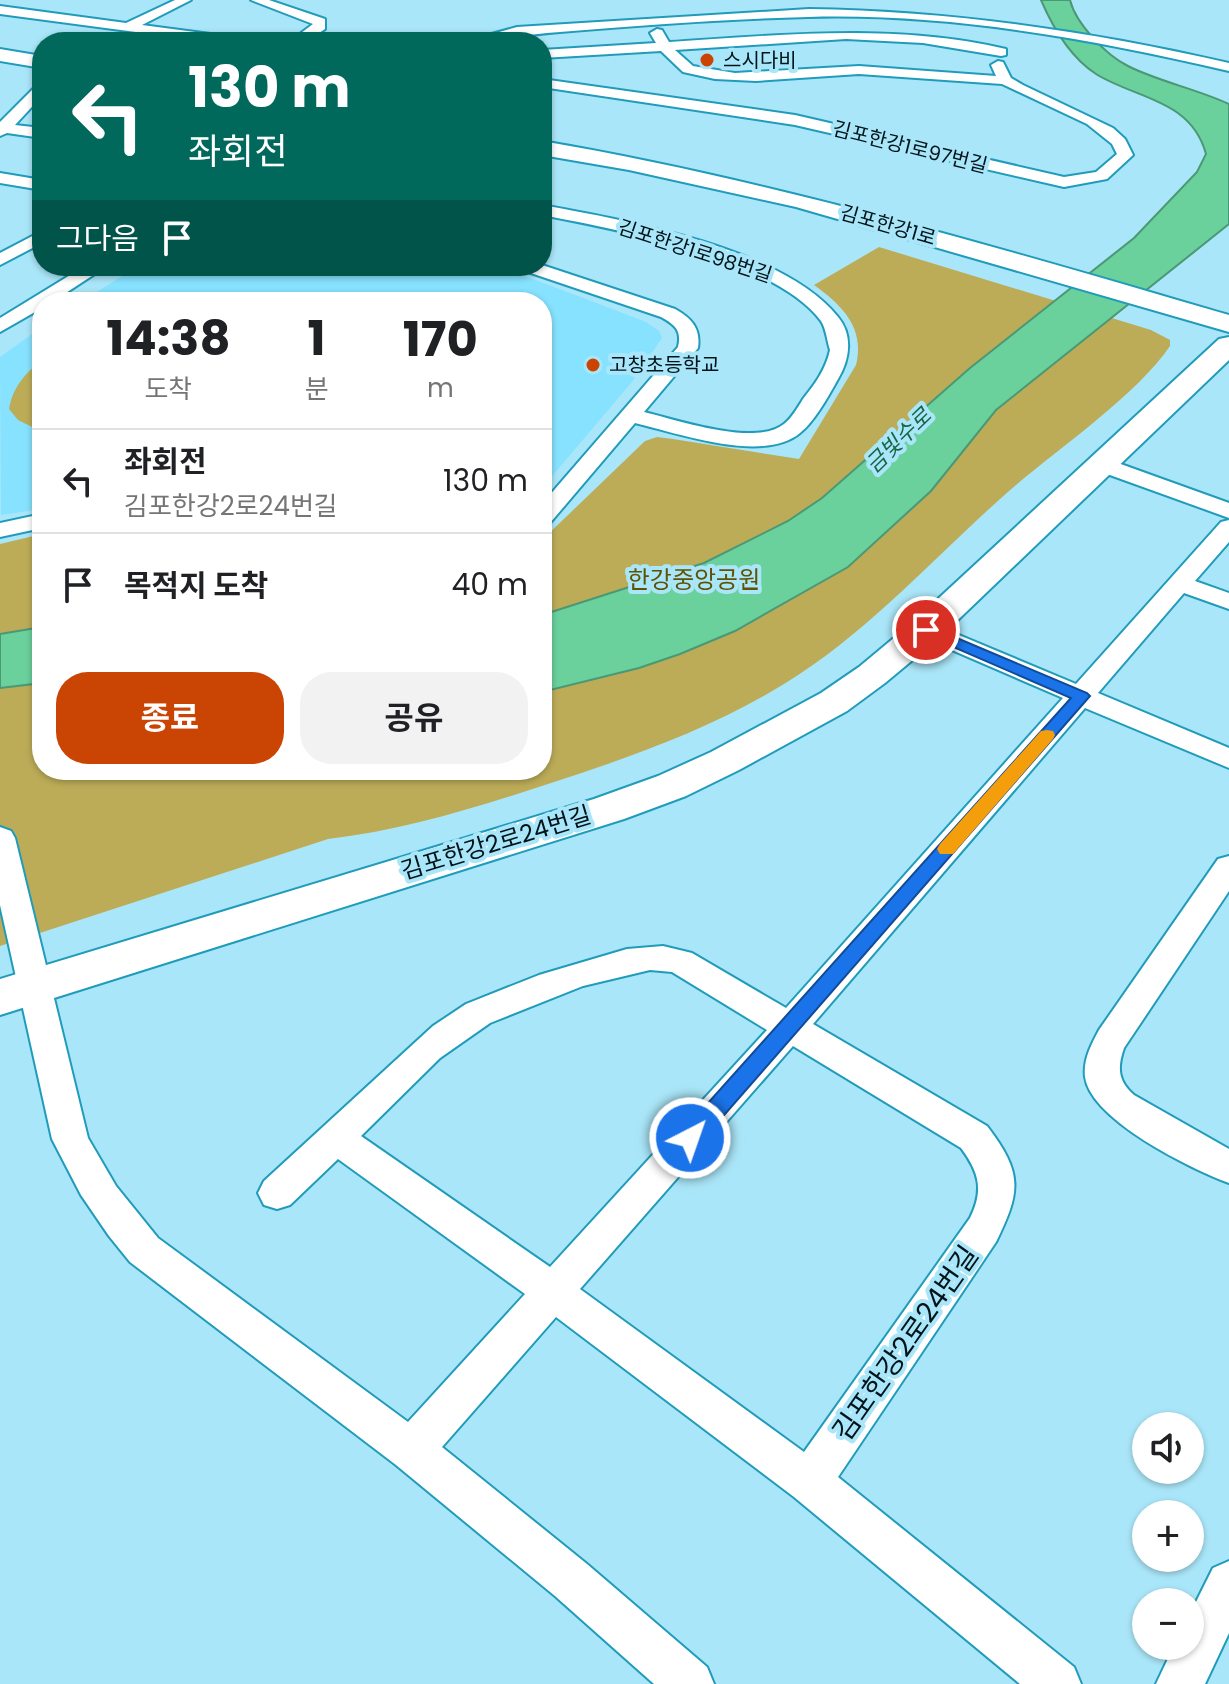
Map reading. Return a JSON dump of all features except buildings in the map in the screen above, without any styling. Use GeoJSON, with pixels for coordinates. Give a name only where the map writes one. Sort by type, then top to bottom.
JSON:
{"type":"FeatureCollection","features":[{"type":"Feature","properties":{"kind":"street"},"geometry":{"type":"LineString","coordinates":[[0,3],[6,0]]}},
{"type":"Feature","properties":{"kind":"street"},"geometry":{"type":"LineString","coordinates":[[127,27],[185,0]]}},
{"type":"Feature","properties":{"kind":"street"},"geometry":{"type":"LineString","coordinates":[[257,0],[320,22],[318,29],[313,32]]}},
{"type":"Feature","properties":{"kind":"street"},"geometry":{"type":"LineString","coordinates":[[0,10],[165,32]]}},
{"type":"Feature","properties":{"kind":"street"},"geometry":{"type":"LineString","coordinates":[[524,32],[650,21],[849,13],[999,18],[1031,29],[1151,49],[1229,67]]}},
{"type":"Feature","properties":{"kind":"street"},"geometry":{"type":"LineString","coordinates":[[650,21],[664,45],[684,66],[717,75],[856,70],[960,81],[1005,80],[997,61],[1001,52],[1031,29]]}},
{"type":"Feature","properties":{"kind":"street"},"geometry":{"type":"LineString","coordinates":[[552,53],[862,35],[947,42],[1001,52]]}},
{"type":"Feature","properties":{"kind":"street"},"geometry":{"type":"LineString","coordinates":[[0,55],[32,60]]}},
{"type":"Feature","properties":{"kind":"street"},"geometry":{"type":"LineString","coordinates":[[0,66],[32,71]]}},
{"type":"Feature","properties":{"kind":"street","name":"김포한강1로97번길"},"geometry":{"type":"LineString","coordinates":[[552,84],[795,120],[1064,182],[1101,176],[1125,155],[1124,147],[1109,130],[1023,92],[1005,80]]}},
{"type":"Feature","properties":{"kind":"street"},"geometry":{"type":"LineString","coordinates":[[2,129],[32,98]]}},
{"type":"Feature","properties":{"kind":"street"},"geometry":{"type":"LineString","coordinates":[[2,129],[32,132]]}},
{"type":"Feature","properties":{"kind":"street","name":"김포한강1로"},"geometry":{"type":"LineString","coordinates":[[552,137],[699,159],[1184,300],[1229,303]]}},
{"type":"Feature","properties":{"kind":"street","name":"김포한강1로"},"geometry":{"type":"LineString","coordinates":[[552,150],[651,165],[1040,259]]}},
{"type":"Feature","properties":{"kind":"street"},"geometry":{"type":"LineString","coordinates":[[0,178],[32,183]]}},
{"type":"Feature","properties":{"kind":"street","name":"김포한강1로98번길"},"geometry":{"type":"LineString","coordinates":[[552,212],[628,227],[776,276],[815,301],[836,331],[840,347],[838,363],[793,428],[783,436],[770,440],[739,439],[629,415]]}},
{"type":"Feature","properties":{"kind":"street"},"geometry":{"type":"LineString","coordinates":[[0,260],[32,242]]}},
{"type":"Feature","properties":{"kind":"street"},"geometry":{"type":"LineString","coordinates":[[552,274],[668,313],[682,320],[689,328],[688,348],[552,506]]}},
{"type":"Feature","properties":{"kind":"street"},"geometry":{"type":"LineString","coordinates":[[54,292],[81,276]]}},
{"type":"Feature","properties":{"kind":"street","name":"김포한강1로"},"geometry":{"type":"LineString","coordinates":[[1184,300],[1229,324]]}},
{"type":"Feature","properties":{"kind":"street"},"geometry":{"type":"LineString","coordinates":[[3,322],[32,305]]}},
{"type":"Feature","properties":{"kind":"street","name":"김포한강2로24번길"},"geometry":{"type":"LineString","coordinates":[[11,998],[609,809],[672,786],[787,730],[834,702],[926,630],[1229,345]]}},
{"type":"Feature","properties":{"kind":"street"},"geometry":{"type":"LineString","coordinates":[[1104,465],[1229,511]]}},
{"type":"Feature","properties":{"kind":"street"},"geometry":{"type":"LineString","coordinates":[[0,530],[32,523]]}},
{"type":"Feature","properties":{"kind":"street"},"geometry":{"type":"LineString","coordinates":[[411,1450],[788,1029],[1229,527]]}},
{"type":"Feature","properties":{"kind":"street"},"geometry":{"type":"LineString","coordinates":[[1179,583],[1229,601]]}},
{"type":"Feature","properties":{"kind":"street"},"geometry":{"type":"LineString","coordinates":[[926,630],[1229,759]]}},
{"type":"Feature","properties":{"kind":"street"},"geometry":{"type":"LineString","coordinates":[[0,838],[11,998],[70,1139],[92,1183],[118,1221],[144,1250],[411,1450],[571,1580],[690,1684]]}},
{"type":"Feature","properties":{"kind":"street"},"geometry":{"type":"LineString","coordinates":[[1229,867],[1111,1040],[1102,1056],[1102,1075],[1111,1096],[1129,1111],[1229,1167]]}},
{"type":"Feature","properties":{"kind":"street","name":"김포한강2로24번길"},"geometry":{"type":"LineString","coordinates":[[277,1193],[401,1074],[464,1021],[489,1008],[629,961],[665,958],[681,962],[788,1029],[974,1137],[994,1162],[1000,1183],[997,1203],[983,1230],[809,1482]]}},
{"type":"Feature","properties":{"kind":"street"},"geometry":{"type":"LineString","coordinates":[[336,1138],[553,1292],[809,1482],[1057,1684]]}},
{"type":"Feature","properties":{"kind":"street"},"geometry":{"type":"LineString","coordinates":[[1180,1684],[1229,1584]]}},
{"type":"Feature","properties":{"kind":"shaded area","name":"고창초등학교"},"geometry":{"type":"Polygon","coordinates":[[[122,276],[521,276],[646,322],[659,331],[662,338],[632,382],[552,476],[552,292],[97,292],[122,276]]]}},
{"type":"Feature","properties":{"kind":"shaded area"},"geometry":{"type":"Polygon","coordinates":[[[32,334],[32,510],[1,515],[0,357],[32,334]]]}},
{"type":"Feature","properties":{"kind":"green space","name":"한강중앙공원"},"geometry":{"type":"Polygon","coordinates":[[[879,247],[1151,330],[1170,340],[1170,346],[1117,403],[1009,491],[873,618],[815,664],[728,715],[641,752],[524,792],[413,824],[328,839],[0,946],[0,544],[32,536],[32,780],[552,780],[552,530],[645,441],[657,437],[799,459],[856,365],[858,352],[849,319],[834,301],[814,285],[879,247]]]}},
{"type":"Feature","properties":{"kind":"green space"},"geometry":{"type":"Polygon","coordinates":[[[32,368],[32,427],[18,420],[9,409],[20,382],[32,368]]]}},
{"type":"Feature","properties":{"kind":"water","name":"금빛수로"},"geometry":{"type":"Polygon","coordinates":[[[1041,0],[1070,0],[1078,19],[1093,38],[1128,66],[1229,104],[1229,224],[996,410],[931,491],[848,567],[735,631],[680,654],[639,668],[552,690],[552,612],[704,563],[788,521],[822,498],[970,368],[1134,238],[1197,172],[1206,154],[1199,136],[1188,122],[1160,103],[1096,74],[1078,59],[1051,21],[1041,0]]]}},
{"type":"Feature","properties":{"kind":"water"},"geometry":{"type":"Polygon","coordinates":[[[32,629],[32,684],[0,688],[0,634],[32,629]]]}},
{"type":"Feature","properties":{"kind":"slow traffic"},"geometry":{"type":"LineString","coordinates":[[946,849],[1047,735]]}},
{"type":"Feature","properties":{"kind":"place","name":"스시다비"},"geometry":{"type":"Point","coordinates":[707,60]}},
{"type":"Feature","properties":{"kind":"place","name":"고창초등학교"},"geometry":{"type":"Point","coordinates":[593,365]}},
{"type":"Feature","properties":{"kind":"route"},"geometry":{"type":"LineString","coordinates":[[690,1138],[1081,696],[926,630]]}}]}
